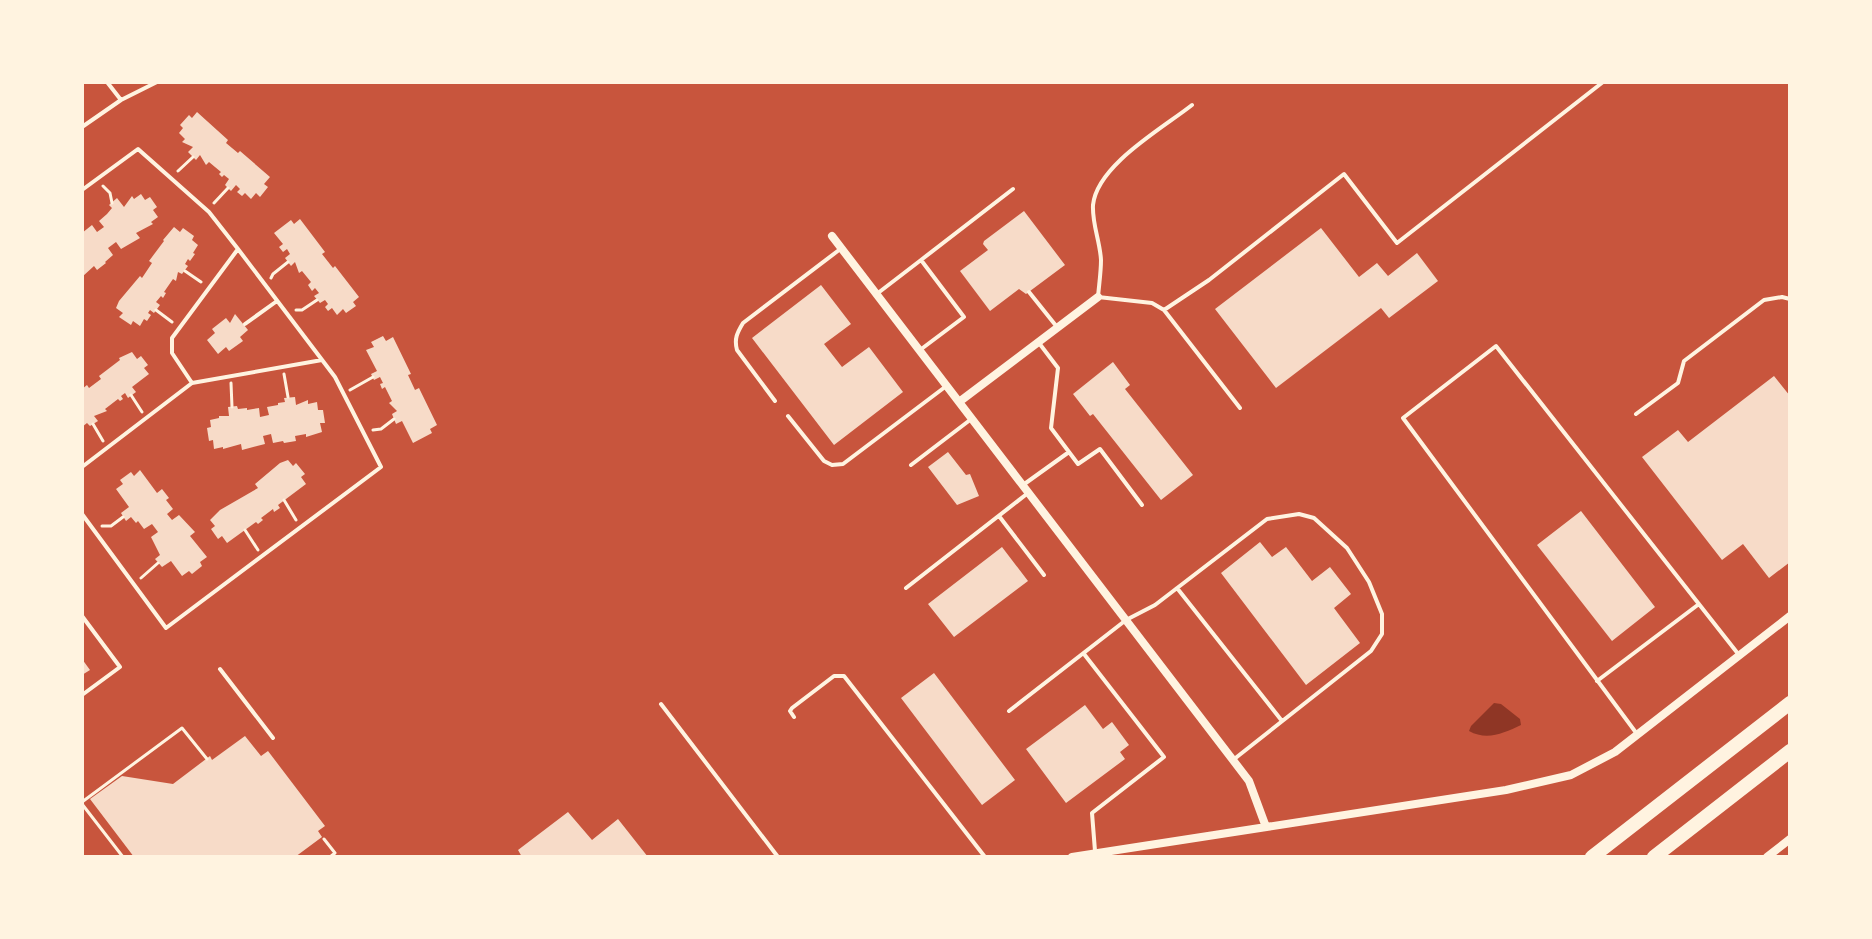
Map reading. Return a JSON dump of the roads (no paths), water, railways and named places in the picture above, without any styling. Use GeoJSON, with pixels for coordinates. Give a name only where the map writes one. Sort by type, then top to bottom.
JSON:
{"type":"FeatureCollection","features":[{"type":"Feature","properties":{"kind":"highway"},"geometry":{"type":"LineString","coordinates":[[1592,857],[1790,703]]}},
{"type":"Feature","properties":{"kind":"highway"},"geometry":{"type":"LineString","coordinates":[[1654,857],[1790,751]]}},
{"type":"Feature","properties":{"kind":"street"},"geometry":{"type":"LineString","coordinates":[[832,236],[1233,760],[1257,796],[1266,827]]}},
{"type":"Feature","properties":{"kind":"street"},"geometry":{"type":"LineString","coordinates":[[959,402],[1098,297]]}},
{"type":"Feature","properties":{"kind":"street"},"geometry":{"type":"LineString","coordinates":[[1072,857],[1544,782],[1571,775],[1595,763],[1637,734],[1790,616]]}},
{"type":"Feature","properties":{"kind":"street"},"geometry":{"type":"LineString","coordinates":[[1767,857],[1790,839]]}},
{"type":"Feature","properties":{"kind":"lane"},"geometry":{"type":"LineString","coordinates":[[107,82],[121,100]]}},
{"type":"Feature","properties":{"kind":"lane"},"geometry":{"type":"LineString","coordinates":[[82,127],[121,100],[157,82]]}},
{"type":"Feature","properties":{"kind":"lane"},"geometry":{"type":"LineString","coordinates":[[1164,310],[1209,280],[1344,174],[1397,243],[1603,82]]}},
{"type":"Feature","properties":{"kind":"lane"},"geometry":{"type":"LineString","coordinates":[[1192,105],[1128,154],[1105,176],[1093,201],[1093,226],[1101,259],[1098,297],[1152,303],[1164,310],[1240,408]]}},
{"type":"Feature","properties":{"kind":"lane"},"geometry":{"type":"LineString","coordinates":[[82,190],[138,149],[204,208],[322,360],[343,393],[381,467],[166,628],[82,514]]}},
{"type":"Feature","properties":{"kind":"lane"},"geometry":{"type":"LineString","coordinates":[[876,294],[1013,189]]}},
{"type":"Feature","properties":{"kind":"lane"},"geometry":{"type":"LineString","coordinates":[[775,401],[737,350],[735,342],[738,331],[743,323],[841,248]]}},
{"type":"Feature","properties":{"kind":"lane"},"geometry":{"type":"LineString","coordinates":[[192,383],[172,353],[172,338],[238,249]]}},
{"type":"Feature","properties":{"kind":"lane"},"geometry":{"type":"LineString","coordinates":[[920,351],[964,317],[921,260]]}},
{"type":"Feature","properties":{"kind":"lane"},"geometry":{"type":"LineString","coordinates":[[1029,292],[1058,329]]}},
{"type":"Feature","properties":{"kind":"lane"},"geometry":{"type":"LineString","coordinates":[[1636,414],[1678,383],[1684,361],[1764,300],[1790,299]]}},
{"type":"Feature","properties":{"kind":"lane"},"geometry":{"type":"LineString","coordinates":[[245,324],[277,301]]}},
{"type":"Feature","properties":{"kind":"lane"},"geometry":{"type":"LineString","coordinates":[[1039,343],[1058,368],[1051,428],[1078,464],[1100,449],[1142,505]]}},
{"type":"Feature","properties":{"kind":"lane"},"geometry":{"type":"LineString","coordinates":[[1637,734],[1403,418],[1496,346],[1739,655]]}},
{"type":"Feature","properties":{"kind":"lane"},"geometry":{"type":"LineString","coordinates":[[82,467],[192,383],[322,360]]}},
{"type":"Feature","properties":{"kind":"lane"},"geometry":{"type":"LineString","coordinates":[[788,416],[824,461],[832,465],[843,464],[947,386]]}},
{"type":"Feature","properties":{"kind":"lane"},"geometry":{"type":"LineString","coordinates":[[911,465],[972,418]]}},
{"type":"Feature","properties":{"kind":"lane"},"geometry":{"type":"LineString","coordinates":[[906,588],[999,516],[1069,452]]}},
{"type":"Feature","properties":{"kind":"lane"},"geometry":{"type":"LineString","coordinates":[[1009,711],[1126,620],[1155,605],[1267,519],[1299,514],[1314,518],[1347,548],[1374,593],[1382,614],[1382,634],[1371,651],[1233,760]]}},
{"type":"Feature","properties":{"kind":"lane"},"geometry":{"type":"LineString","coordinates":[[999,516],[1044,575]]}},
{"type":"Feature","properties":{"kind":"lane"},"geometry":{"type":"LineString","coordinates":[[1177,588],[1282,721]]}},
{"type":"Feature","properties":{"kind":"lane"},"geometry":{"type":"LineString","coordinates":[[1597,681],[1699,604]]}},
{"type":"Feature","properties":{"kind":"lane"},"geometry":{"type":"LineString","coordinates":[[82,616],[120,667],[82,695]]}},
{"type":"Feature","properties":{"kind":"lane"},"geometry":{"type":"LineString","coordinates":[[1084,653],[1164,757],[1092,813],[1095,853]]}},
{"type":"Feature","properties":{"kind":"lane"},"geometry":{"type":"LineString","coordinates":[[220,669],[273,738]]}},
{"type":"Feature","properties":{"kind":"lane"},"geometry":{"type":"LineString","coordinates":[[794,717],[790,711],[792,708],[834,676],[844,676],[985,857]]}},
{"type":"Feature","properties":{"kind":"lane"},"geometry":{"type":"LineString","coordinates":[[661,704],[778,857]]}}]}
